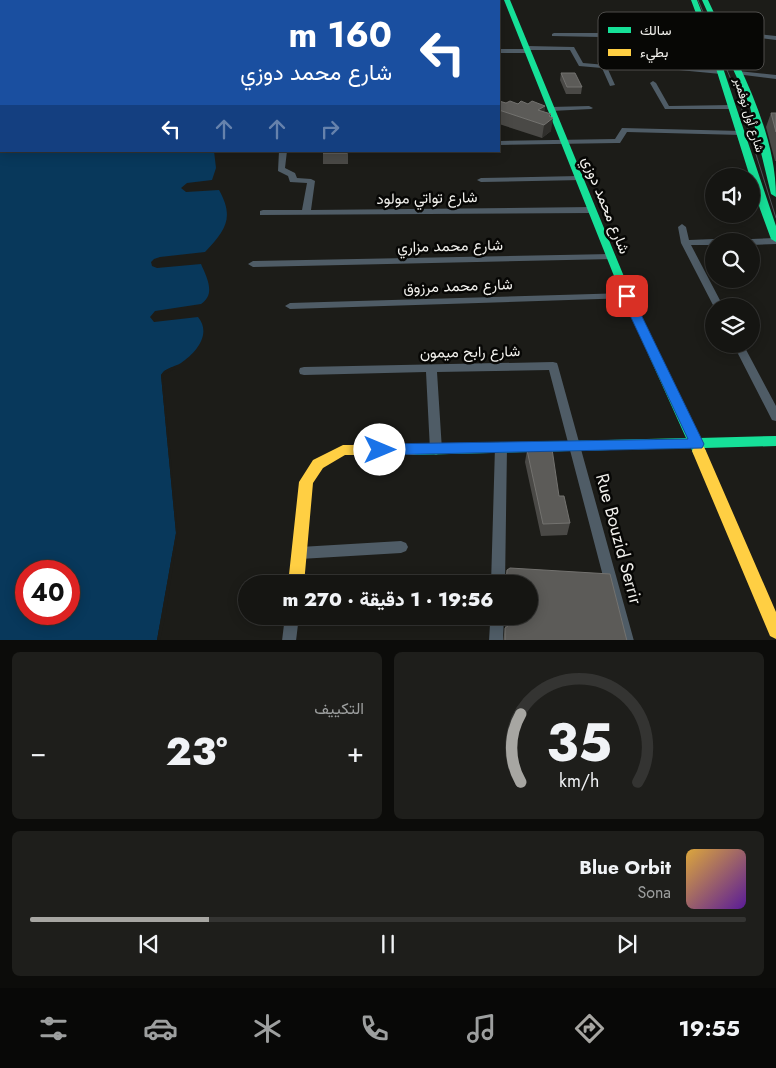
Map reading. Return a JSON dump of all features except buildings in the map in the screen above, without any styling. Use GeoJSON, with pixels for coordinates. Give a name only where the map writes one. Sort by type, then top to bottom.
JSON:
{"type":"FeatureCollection","features":[{"type":"Feature","properties":{"kind":"street","name":"شارع محمد دوزي"},"geometry":{"type":"LineString","coordinates":[[507,0],[548,108],[565,142],[627,296],[698,444],[776,631]]}},
{"type":"Feature","properties":{"kind":"street","name":"شارع أول نوفمبر"},"geometry":{"type":"LineString","coordinates":[[694,0],[698,12]]}},
{"type":"Feature","properties":{"kind":"street","name":"شارع أول نوفمبر"},"geometry":{"type":"LineString","coordinates":[[705,0],[711,12]]}},
{"type":"Feature","properties":{"kind":"street"},"geometry":{"type":"LineString","coordinates":[[549,28],[561,47]]}},
{"type":"Feature","properties":{"kind":"street"},"geometry":{"type":"LineString","coordinates":[[554,35],[598,35]]}},
{"type":"Feature","properties":{"kind":"street"},"geometry":{"type":"LineString","coordinates":[[500,51],[572,48],[581,65],[598,66]]}},
{"type":"Feature","properties":{"kind":"street"},"geometry":{"type":"LineString","coordinates":[[606,70],[612,85]]}},
{"type":"Feature","properties":{"kind":"street"},"geometry":{"type":"LineString","coordinates":[[701,70],[721,72]]}},
{"type":"Feature","properties":{"kind":"street","name":"شارع أول نوفمبر"},"geometry":{"type":"LineString","coordinates":[[737,70],[754,107],[776,194]]}},
{"type":"Feature","properties":{"kind":"street","name":"شارع أول نوفمبر"},"geometry":{"type":"LineString","coordinates":[[721,72],[761,200],[776,240]]}},
{"type":"Feature","properties":{"kind":"street"},"geometry":{"type":"LineString","coordinates":[[738,73],[776,77]]}},
{"type":"Feature","properties":{"kind":"street"},"geometry":{"type":"LineString","coordinates":[[653,83],[667,108],[732,107]]}},
{"type":"Feature","properties":{"kind":"street"},"geometry":{"type":"LineString","coordinates":[[548,108],[589,108]]}},
{"type":"Feature","properties":{"kind":"street"},"geometry":{"type":"LineString","coordinates":[[500,143],[617,141],[625,130],[741,133]]}},
{"type":"Feature","properties":{"kind":"street"},"geometry":{"type":"LineString","coordinates":[[283,152],[281,169],[292,175],[293,180],[296,182],[311,181],[306,213]]}},
{"type":"Feature","properties":{"kind":"street"},"geometry":{"type":"LineString","coordinates":[[481,180],[579,178]]}},
{"type":"Feature","properties":{"kind":"street","name":"شارع تواتي مولود"},"geometry":{"type":"LineString","coordinates":[[262,213],[592,210]]}},
{"type":"Feature","properties":{"kind":"street"},"geometry":{"type":"LineString","coordinates":[[682,227],[685,243],[714,298]]}},
{"type":"Feature","properties":{"kind":"street"},"geometry":{"type":"LineString","coordinates":[[760,241],[776,240]]}},
{"type":"Feature","properties":{"kind":"street"},"geometry":{"type":"LineString","coordinates":[[685,243],[705,242]]}},
{"type":"Feature","properties":{"kind":"street","name":"شارع محمد مزاري"},"geometry":{"type":"LineString","coordinates":[[253,264],[611,257]]}},
{"type":"Feature","properties":{"kind":"street","name":"شارع محمد مرزوق"},"geometry":{"type":"LineString","coordinates":[[290,306],[627,296]]}},
{"type":"Feature","properties":{"kind":"street"},"geometry":{"type":"LineString","coordinates":[[743,353],[776,417]]}},
{"type":"Feature","properties":{"kind":"street","name":"شارع رابح ميمون"},"geometry":{"type":"LineString","coordinates":[[304,371],[553,366],[575,446]]}},
{"type":"Feature","properties":{"kind":"street"},"geometry":{"type":"LineString","coordinates":[[430,368],[436,450]]}},
{"type":"Feature","properties":{"kind":"street"},"geometry":{"type":"LineString","coordinates":[[297,575],[306,482],[318,464],[343,450],[436,450],[776,441]]}},
{"type":"Feature","properties":{"kind":"street","name":"Rue Bouzid Serrir"},"geometry":{"type":"LineString","coordinates":[[575,446],[627,640]]}},
{"type":"Feature","properties":{"kind":"street"},"geometry":{"type":"LineString","coordinates":[[498,575],[501,447]]}},
{"type":"Feature","properties":{"kind":"street"},"geometry":{"type":"LineString","coordinates":[[300,553],[400,547]]}},
{"type":"Feature","properties":{"kind":"street"},"geometry":{"type":"LineString","coordinates":[[289,640],[291,625]]}},
{"type":"Feature","properties":{"kind":"street"},"geometry":{"type":"LineString","coordinates":[[496,640],[497,625]]}},
{"type":"Feature","properties":{"kind":"water"},"geometry":{"type":"Polygon","coordinates":[[[0,152],[214,152],[216,168],[212,180],[187,183],[181,188],[186,192],[219,190],[224,200],[227,216],[226,224],[222,231],[205,252],[160,257],[151,262],[152,266],[157,268],[201,264],[209,286],[208,296],[201,304],[155,311],[150,317],[154,322],[198,317],[202,323],[203,336],[197,349],[181,363],[161,375],[176,533],[157,640],[0,640],[0,152]]]}},
{"type":"Feature","properties":{"kind":"pier"},"geometry":{"type":"Polygon","coordinates":[[[172,367],[176,368],[163,375],[178,533],[166,613],[160,640],[157,640],[176,533],[161,375],[172,367]]]}},
{"type":"Feature","properties":{"kind":"tram line"},"geometry":{"type":"LineString","coordinates":[[698,0],[703,12]]}},
{"type":"Feature","properties":{"kind":"tram line"},"geometry":{"type":"LineString","coordinates":[[727,70],[737,94],[776,218]]}},
{"type":"Feature","properties":{"kind":"traffic: fast"},"geometry":{"type":"LineString","coordinates":[[507,0],[627,296],[699,451]]}},
{"type":"Feature","properties":{"kind":"traffic: fast"},"geometry":{"type":"LineString","coordinates":[[694,0],[699,12]]}},
{"type":"Feature","properties":{"kind":"traffic: fast"},"geometry":{"type":"LineString","coordinates":[[705,0],[710,12]]}},
{"type":"Feature","properties":{"kind":"traffic: fast"},"geometry":{"type":"LineString","coordinates":[[720,70],[776,239]]}},
{"type":"Feature","properties":{"kind":"traffic: fast"},"geometry":{"type":"LineString","coordinates":[[737,70],[754,107],[776,194]]}},
{"type":"Feature","properties":{"kind":"traffic: fast"},"geometry":{"type":"LineString","coordinates":[[412,450],[776,441]]}},
{"type":"Feature","properties":{"kind":"traffic: slow"},"geometry":{"type":"LineString","coordinates":[[297,575],[306,482],[318,464],[343,450],[412,450]]}},
{"type":"Feature","properties":{"kind":"traffic: slow"},"geometry":{"type":"LineString","coordinates":[[699,451],[776,631]]}},
{"type":"Feature","properties":{"kind":"route"},"geometry":{"type":"LineString","coordinates":[[380,450],[698,444],[627,296]]}}]}
